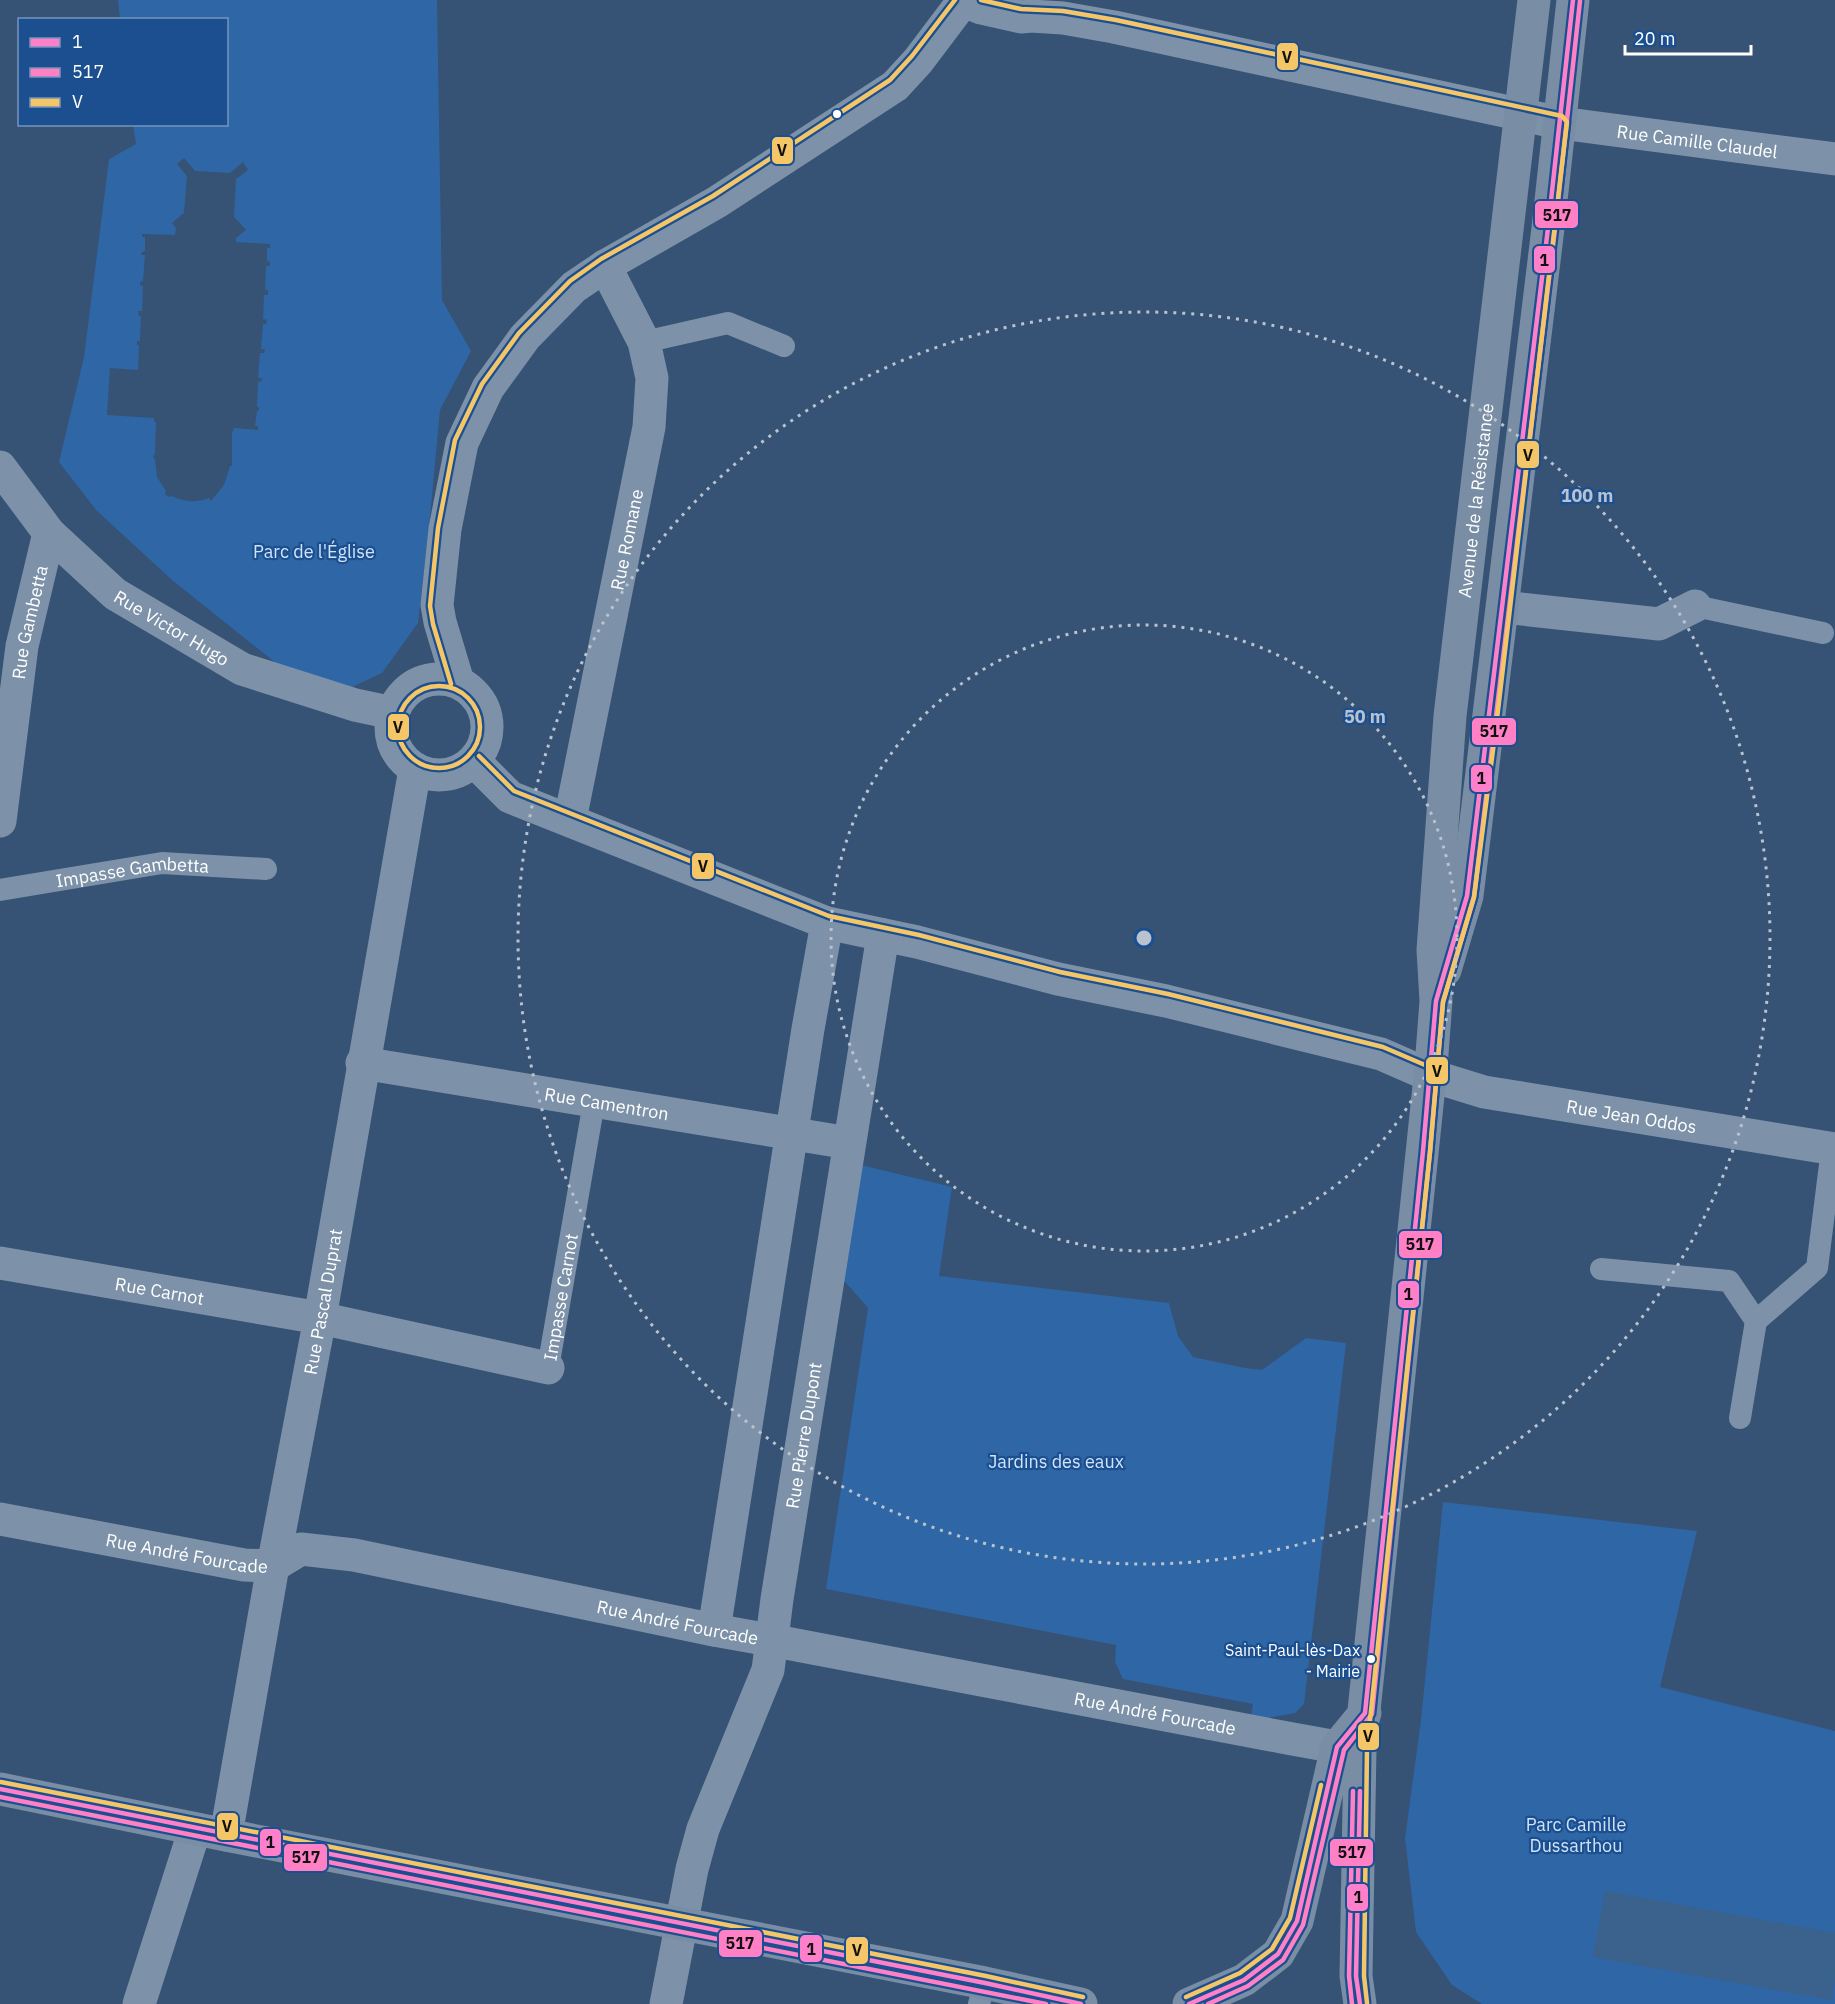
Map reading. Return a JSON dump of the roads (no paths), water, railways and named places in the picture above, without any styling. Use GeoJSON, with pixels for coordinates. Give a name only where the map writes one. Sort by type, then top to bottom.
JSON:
{"type":"FeatureCollection","features":[{"type":"Feature","properties":{"kind":"main road","name":"Avenue de la Résistance"},"geometry":{"type":"LineString","coordinates":[[1189,2004],[1244,1980],[1278,1954],[1297,1921],[1348,1748],[1365,1713],[1430,1075],[1436,1001],[1433,950],[1450,716],[1534,0]]}},
{"type":"Feature","properties":{"kind":"main road","name":"Avenue de la Résistance"},"geometry":{"type":"LineString","coordinates":[[1436,1001],[1467,896],[1573,0]]}},
{"type":"Feature","properties":{"kind":"main road","name":"Avenue de la Résistance"},"geometry":{"type":"LineString","coordinates":[[1348,1748],[1356,1976],[1360,2004]]}},
{"type":"Feature","properties":{"kind":"main road"},"geometry":{"type":"LineString","coordinates":[[0,1789],[683,1924],[982,1993],[1081,2004]]}},
{"type":"Feature","properties":{"kind":"street","name":"Rue Camille Claudel"},"geometry":{"type":"LineString","coordinates":[[964,1],[981,8],[1021,17],[1031,15],[1092,23],[1521,116],[1835,159]]}},
{"type":"Feature","properties":{"kind":"street"},"geometry":{"type":"LineString","coordinates":[[458,682],[437,605],[445,529],[462,443],[488,388],[525,337],[574,287],[605,266],[717,202],[895,86],[918,61],[964,1]]}},
{"type":"Feature","properties":{"kind":"street","name":"Rue Romane"},"geometry":{"type":"LineString","coordinates":[[570,820],[649,427],[652,378],[644,342],[605,266]]}},
{"type":"Feature","properties":{"kind":"street","name":"Rue Victor Hugo"},"geometry":{"type":"LineString","coordinates":[[0,467],[49,532],[116,594],[242,669],[355,705],[393,713]]}},
{"type":"Feature","properties":{"kind":"street","name":"Rue Gambetta"},"geometry":{"type":"LineString","coordinates":[[0,821],[22,646],[49,532]]}},
{"type":"Feature","properties":{"kind":"street"},"geometry":{"type":"LineString","coordinates":[[1503,607],[1659,624],[1695,606]]}},
{"type":"Feature","properties":{"kind":"street"},"geometry":{"type":"LineString","coordinates":[[442,678],[458,682],[476,694],[486,713],[488,730],[484,747],[474,761],[461,771],[445,776],[430,775],[407,764],[397,750],[391,734],[393,713],[396,704],[407,690],[421,682],[442,678]]}},
{"type":"Feature","properties":{"kind":"street"},"geometry":{"type":"LineString","coordinates":[[474,761],[510,797],[827,923],[1058,979],[1166,1000],[1370,1051],[1430,1075]]}},
{"type":"Feature","properties":{"kind":"street","name":"Rue Pascal Duprat"},"geometry":{"type":"LineString","coordinates":[[139,2004],[211,1832],[273,1566],[320,1318],[362,1064],[415,769]]}},
{"type":"Feature","properties":{"kind":"street"},"geometry":{"type":"LineString","coordinates":[[714,1630],[827,923]]}},
{"type":"Feature","properties":{"kind":"street","name":"Rue Pierre Dupont"},"geometry":{"type":"LineString","coordinates":[[666,2004],[692,1869],[703,1829],[768,1670],[770,1640],[883,935]]}},
{"type":"Feature","properties":{"kind":"street","name":"Rue Camentron"},"geometry":{"type":"LineString","coordinates":[[362,1064],[849,1143]]}},
{"type":"Feature","properties":{"kind":"street","name":"Rue Jean Oddos"},"geometry":{"type":"LineString","coordinates":[[1430,1075],[1484,1092],[1833,1149]]}},
{"type":"Feature","properties":{"kind":"street","name":"Rue Carnot"},"geometry":{"type":"LineString","coordinates":[[0,1263],[320,1318]]}},
{"type":"Feature","properties":{"kind":"street","name":"Impasse Carnot"},"geometry":{"type":"LineString","coordinates":[[320,1318],[548,1368]]}},
{"type":"Feature","properties":{"kind":"street","name":"Rue André Fourcade"},"geometry":{"type":"LineString","coordinates":[[0,1519],[244,1564],[273,1566],[301,1549],[354,1555],[714,1630],[1348,1748]]}},
{"type":"Feature","properties":{"kind":"lane"},"geometry":{"type":"LineString","coordinates":[[644,342],[728,322],[784,346]]}},
{"type":"Feature","properties":{"kind":"lane"},"geometry":{"type":"LineString","coordinates":[[1695,606],[1824,633]]}},
{"type":"Feature","properties":{"kind":"lane","name":"Impasse Gambetta"},"geometry":{"type":"LineString","coordinates":[[0,890],[162,863],[266,869]]}},
{"type":"Feature","properties":{"kind":"lane","name":"Impasse Carnot"},"geometry":{"type":"LineString","coordinates":[[548,1368],[594,1102]]}},
{"type":"Feature","properties":{"kind":"lane"},"geometry":{"type":"LineString","coordinates":[[1740,1418],[1756,1321],[1817,1268],[1833,1149]]}},
{"type":"Feature","properties":{"kind":"lane"},"geometry":{"type":"LineString","coordinates":[[1601,1269],[1729,1281],[1756,1321]]}},
{"type":"Feature","properties":{"kind":"place","name":"Saint-Paul-lès-Dax - Mairie"},"geometry":{"type":"Point","coordinates":[1371,1659]}},
{"type":"Feature","properties":{"kind":"park label","name":"Parc de l'Église"},"geometry":{"type":"Point","coordinates":[314,551]}},
{"type":"Feature","properties":{"kind":"park label","name":"Jardins des eaux"},"geometry":{"type":"Point","coordinates":[1056,1461]}},
{"type":"Feature","properties":{"kind":"park label","name":"Parc Camille Dussarthou"},"geometry":{"type":"Point","coordinates":[1576,1834]}}]}
